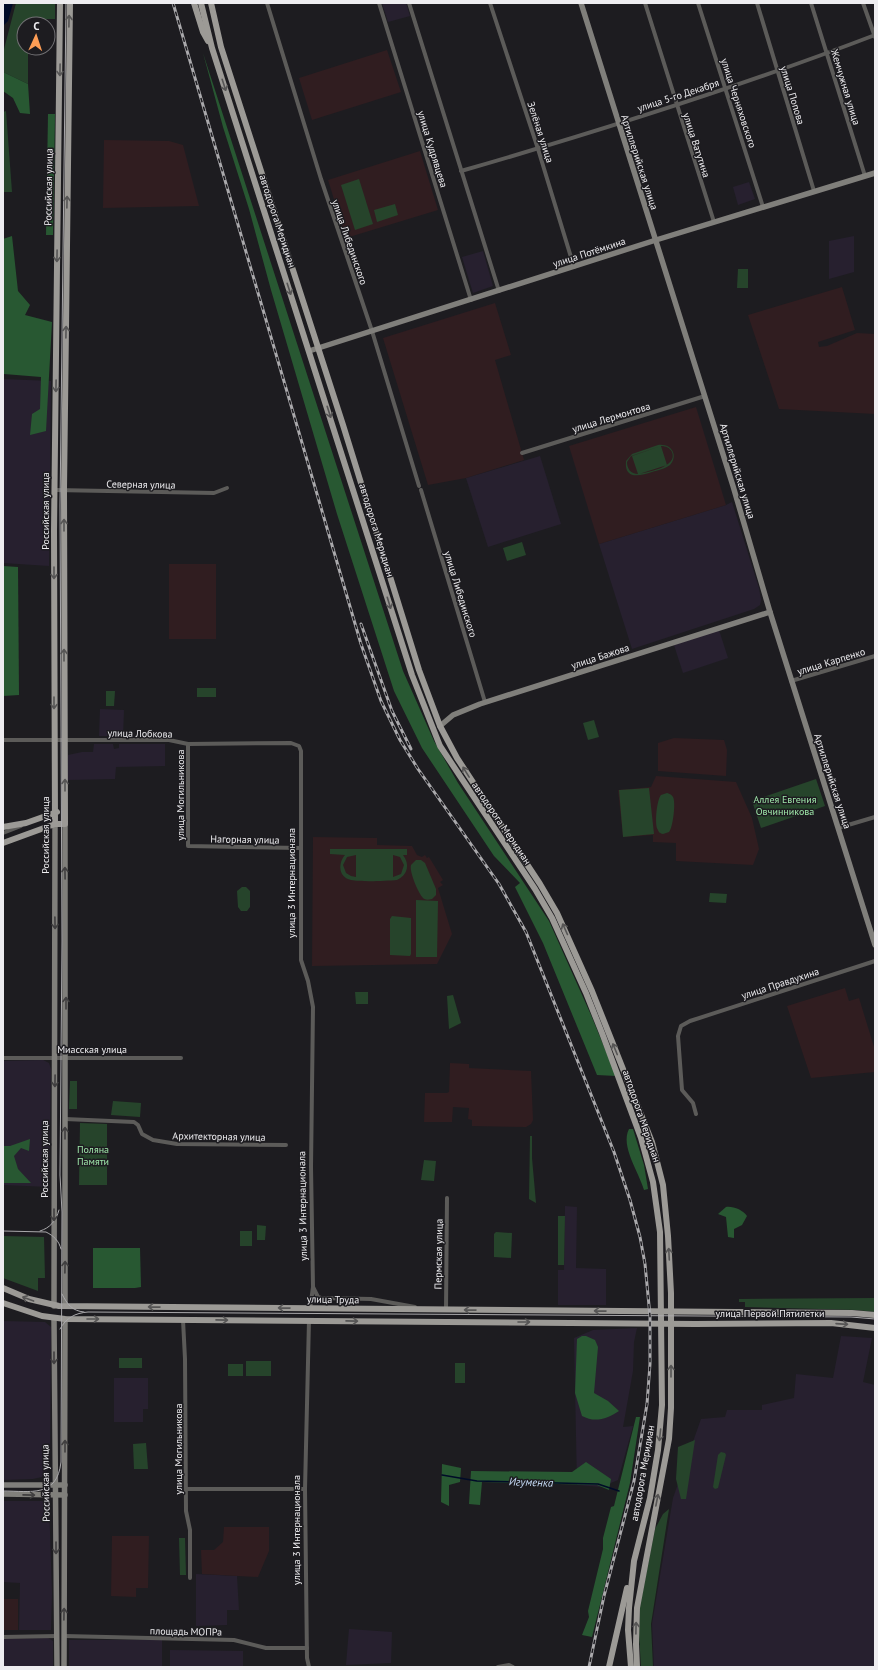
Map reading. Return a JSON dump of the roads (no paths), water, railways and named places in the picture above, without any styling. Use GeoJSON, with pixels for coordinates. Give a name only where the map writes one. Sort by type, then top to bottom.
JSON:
{"type":"FeatureCollection","features":[{"type":"Feature","properties":{"kind":"main road","name":"Российская улица"},"geometry":{"type":"LineString","coordinates":[[55,824],[54,538],[60,3]]}},
{"type":"Feature","properties":{"kind":"main road","name":"Российская улица"},"geometry":{"type":"LineString","coordinates":[[65,824],[64,490],[70,3]]}},
{"type":"Feature","properties":{"kind":"main road"},"geometry":{"type":"LineString","coordinates":[[194,3],[203,32],[212,48]]}},
{"type":"Feature","properties":{"kind":"main road","name":"автодорога Меридиан"},"geometry":{"type":"LineString","coordinates":[[201,3],[212,48],[412,675],[432,729],[450,763],[535,889],[552,918],[586,993],[647,1156],[657,1199],[660,1232],[663,1387],[659,1443],[650,1498],[634,1561],[628,1615],[631,1667]]}},
{"type":"Feature","properties":{"kind":"main road","name":"автодорога Меридиан"},"geometry":{"type":"LineString","coordinates":[[210,3],[221,47],[318,348],[418,670],[440,726],[461,765],[540,884],[557,913],[592,991],[652,1142],[658,1163],[665,1207],[671,1293],[672,1341],[670,1422],[667,1446],[637,1608],[637,1667]]}},
{"type":"Feature","properties":{"kind":"main road"},"geometry":{"type":"LineString","coordinates":[[58,232],[67,232]]}},
{"type":"Feature","properties":{"kind":"main road"},"geometry":{"type":"LineString","coordinates":[[54,538],[64,538]]}},
{"type":"Feature","properties":{"kind":"main road"},"geometry":{"type":"LineString","coordinates":[[3,827],[26,823],[65,810]]}},
{"type":"Feature","properties":{"kind":"main road"},"geometry":{"type":"LineString","coordinates":[[4,842],[55,824],[65,824]]}},
{"type":"Feature","properties":{"kind":"main road","name":"улица Труда"},"geometry":{"type":"LineString","coordinates":[[3,1288],[29,1299],[54,1306],[666,1312]]}},
{"type":"Feature","properties":{"kind":"main road"},"geometry":{"type":"LineString","coordinates":[[3,1303],[22,1310],[54,1318],[65,1319],[309,1320]]}},
{"type":"Feature","properties":{"kind":"main road","name":"Российская улица"},"geometry":{"type":"LineString","coordinates":[[54,1306],[54,1318]]}},
{"type":"Feature","properties":{"kind":"main road","name":"Российская улица"},"geometry":{"type":"LineString","coordinates":[[65,1306],[65,1319]]}},
{"type":"Feature","properties":{"kind":"main road"},"geometry":{"type":"LineString","coordinates":[[183,1307],[184,1320]]}},
{"type":"Feature","properties":{"kind":"main road","name":"улица 3 Интернационала"},"geometry":{"type":"LineString","coordinates":[[309,1320],[310,1308]]}},
{"type":"Feature","properties":{"kind":"main road","name":"улица Первой Пятилетки"},"geometry":{"type":"LineString","coordinates":[[666,1312],[852,1313],[875,1315]]}},
{"type":"Feature","properties":{"kind":"main road","name":"улица Первой Пятилетки"},"geometry":{"type":"LineString","coordinates":[[309,1320],[831,1323],[875,1328]]}},
{"type":"Feature","properties":{"kind":"main road"},"geometry":{"type":"LineString","coordinates":[[609,1667],[634,1561]]}},
{"type":"Feature","properties":{"kind":"street","name":"улица Либединского"},"geometry":{"type":"LineString","coordinates":[[267,3],[321,179],[372,331],[486,702]]}},
{"type":"Feature","properties":{"kind":"street","name":"улица Кудрявцева"},"geometry":{"type":"LineString","coordinates":[[379,3],[471,300]]}},
{"type":"Feature","properties":{"kind":"street","name":"улица Кудрявцева"},"geometry":{"type":"LineString","coordinates":[[409,3],[500,291]]}},
{"type":"Feature","properties":{"kind":"street","name":"Зелёная улица"},"geometry":{"type":"LineString","coordinates":[[490,3],[538,148],[574,267]]}},
{"type":"Feature","properties":{"kind":"street","name":"Артиллерийская улица"},"geometry":{"type":"LineString","coordinates":[[581,3],[733,486],[791,681],[875,945]]}},
{"type":"Feature","properties":{"kind":"street","name":"улица Ватутина"},"geometry":{"type":"LineString","coordinates":[[645,3],[714,222]]}},
{"type":"Feature","properties":{"kind":"street","name":"улица Черняховского"},"geometry":{"type":"LineString","coordinates":[[698,3],[763,207]]}},
{"type":"Feature","properties":{"kind":"street","name":"улица Попова"},"geometry":{"type":"LineString","coordinates":[[757,3],[814,191]]}},
{"type":"Feature","properties":{"kind":"street","name":"Жемчужная улица"},"geometry":{"type":"LineString","coordinates":[[811,3],[865,176]]}},
{"type":"Feature","properties":{"kind":"street"},"geometry":{"type":"LineString","coordinates":[[863,3],[875,36]]}},
{"type":"Feature","properties":{"kind":"street","name":"улица 5-го Декабря"},"geometry":{"type":"LineString","coordinates":[[461,171],[619,123],[778,71],[875,36]]}},
{"type":"Feature","properties":{"kind":"street","name":"улица Потёмкина"},"geometry":{"type":"LineString","coordinates":[[309,351],[656,240],[875,173]]}},
{"type":"Feature","properties":{"kind":"street","name":"улица Лермонтова"},"geometry":{"type":"LineString","coordinates":[[522,453],[705,396]]}},
{"type":"Feature","properties":{"kind":"street","name":"Северная улица"},"geometry":{"type":"LineString","coordinates":[[55,490],[214,493],[227,488]]}},
{"type":"Feature","properties":{"kind":"street","name":"улица Бажова"},"geometry":{"type":"LineString","coordinates":[[440,726],[453,715],[486,702],[770,612]]}},
{"type":"Feature","properties":{"kind":"street","name":"улица Карпенко"},"geometry":{"type":"LineString","coordinates":[[791,681],[875,656]]}},
{"type":"Feature","properties":{"kind":"street","name":"улица Лобкова"},"geometry":{"type":"LineString","coordinates":[[3,740],[169,740],[188,744],[291,743],[299,746]]}},
{"type":"Feature","properties":{"kind":"street","name":"улица Могильникова"},"geometry":{"type":"LineString","coordinates":[[188,744],[188,846]]}},
{"type":"Feature","properties":{"kind":"street","name":"улица 3 Интернационала"},"geometry":{"type":"LineString","coordinates":[[299,746],[301,751],[301,960],[308,981],[312,1006],[311,1167],[313,1287],[310,1308]]}},
{"type":"Feature","properties":{"kind":"street"},"geometry":{"type":"LineString","coordinates":[[838,828],[875,817]]}},
{"type":"Feature","properties":{"kind":"street"},"geometry":{"type":"LineString","coordinates":[[3,833],[26,823]]}},
{"type":"Feature","properties":{"kind":"street","name":"Российская улица"},"geometry":{"type":"LineString","coordinates":[[54,1306],[56,941],[55,824]]}},
{"type":"Feature","properties":{"kind":"street","name":"Российская улица"},"geometry":{"type":"LineString","coordinates":[[65,824],[65,1306]]}},
{"type":"Feature","properties":{"kind":"street","name":"Нагорная улица"},"geometry":{"type":"LineString","coordinates":[[188,846],[301,848]]}},
{"type":"Feature","properties":{"kind":"street"},"geometry":{"type":"LineString","coordinates":[[56,941],[66,941]]}},
{"type":"Feature","properties":{"kind":"street","name":"улица Правдухина"},"geometry":{"type":"LineString","coordinates":[[696,1114],[693,1103],[682,1090],[678,1036],[681,1026],[690,1021],[875,961]]}},
{"type":"Feature","properties":{"kind":"street","name":"Миасская улица"},"geometry":{"type":"LineString","coordinates":[[3,1058],[181,1058]]}},
{"type":"Feature","properties":{"kind":"street","name":"Архитекторная улица"},"geometry":{"type":"LineString","coordinates":[[65,1120],[134,1122],[138,1125],[142,1134],[147,1137],[153,1140],[177,1144],[286,1145]]}},
{"type":"Feature","properties":{"kind":"street","name":"Пермская улица"},"geometry":{"type":"LineString","coordinates":[[446,1310],[447,1198]]}},
{"type":"Feature","properties":{"kind":"street"},"geometry":{"type":"LineString","coordinates":[[313,1287],[318,1297],[321,1298],[371,1299],[432,1310]]}},
{"type":"Feature","properties":{"kind":"street","name":"Российская улица"},"geometry":{"type":"LineString","coordinates":[[54,1318],[57,1667]]}},
{"type":"Feature","properties":{"kind":"street","name":"Российская улица"},"geometry":{"type":"LineString","coordinates":[[64,1667],[65,1319]]}},
{"type":"Feature","properties":{"kind":"street","name":"улица Могильникова"},"geometry":{"type":"LineString","coordinates":[[184,1320],[186,1512],[190,1530],[190,1578]]}},
{"type":"Feature","properties":{"kind":"street","name":"улица 3 Интернационала"},"geometry":{"type":"LineString","coordinates":[[309,1320],[305,1489],[307,1648],[309,1667]]}},
{"type":"Feature","properties":{"kind":"street"},"geometry":{"type":"LineString","coordinates":[[3,1485],[65,1485]]}},
{"type":"Feature","properties":{"kind":"street"},"geometry":{"type":"LineString","coordinates":[[186,1489],[305,1489]]}},
{"type":"Feature","properties":{"kind":"street"},"geometry":{"type":"LineString","coordinates":[[3,1494],[65,1495]]}},
{"type":"Feature","properties":{"kind":"street"},"geometry":{"type":"LineString","coordinates":[[3,1637],[64,1636]]}},
{"type":"Feature","properties":{"kind":"street","name":"площадь МОПРа"},"geometry":{"type":"LineString","coordinates":[[64,1636],[234,1640],[266,1648],[307,1648]]}},
{"type":"Feature","properties":{"kind":"street"},"geometry":{"type":"LineString","coordinates":[[498,1667],[513,1666]]}},
{"type":"Feature","properties":{"kind":"water"},"geometry":{"type":"Polygon","coordinates":[[[3,3],[13,3],[8,21],[3,26],[3,3]]]}},
{"type":"Feature","properties":{"kind":"waterway","name":"Игуменка"},"geometry":{"type":"LineString","coordinates":[[442,1475],[477,1481],[598,1484],[619,1491]]}},
{"type":"Feature","properties":{"kind":"tram line"},"geometry":{"type":"LineString","coordinates":[[3,1491],[23,1492],[41,1490],[48,1487],[54,1482],[59,1474],[61,1462],[62,1212],[60,1175],[62,941],[60,505],[66,3]]}},
{"type":"Feature","properties":{"kind":"tram line"},"geometry":{"type":"LineString","coordinates":[[40,1231],[52,1224],[59,1210]]}},
{"type":"Feature","properties":{"kind":"tram line"},"geometry":{"type":"LineString","coordinates":[[3,1231],[46,1232],[56,1239],[61,1249]]}},
{"type":"Feature","properties":{"kind":"tram line"},"geometry":{"type":"LineString","coordinates":[[62,1294],[73,1309],[84,1312]]}},
{"type":"Feature","properties":{"kind":"tram line"},"geometry":{"type":"LineString","coordinates":[[60,1329],[71,1317],[88,1312],[851,1317],[875,1319]]}},
{"type":"Feature","properties":{"kind":"railway"},"geometry":{"type":"LineString","coordinates":[[173,3],[361,644],[381,701],[400,740],[418,769],[499,884],[526,932],[614,1152],[630,1200],[640,1237],[645,1264],[650,1316],[650,1364],[647,1404],[634,1481],[604,1596],[589,1667]]}},
{"type":"Feature","properties":{"kind":"railway"},"geometry":{"type":"LineString","coordinates":[[361,624],[392,711],[411,749]]}},
{"type":"Feature","properties":{"kind":"park label","name":"Аллея Евгения Овчинникова"},"geometry":{"type":"Point","coordinates":[785,804]}},
{"type":"Feature","properties":{"kind":"park label","name":"Поляна Памяти"},"geometry":{"type":"Point","coordinates":[93,1154]}}]}
